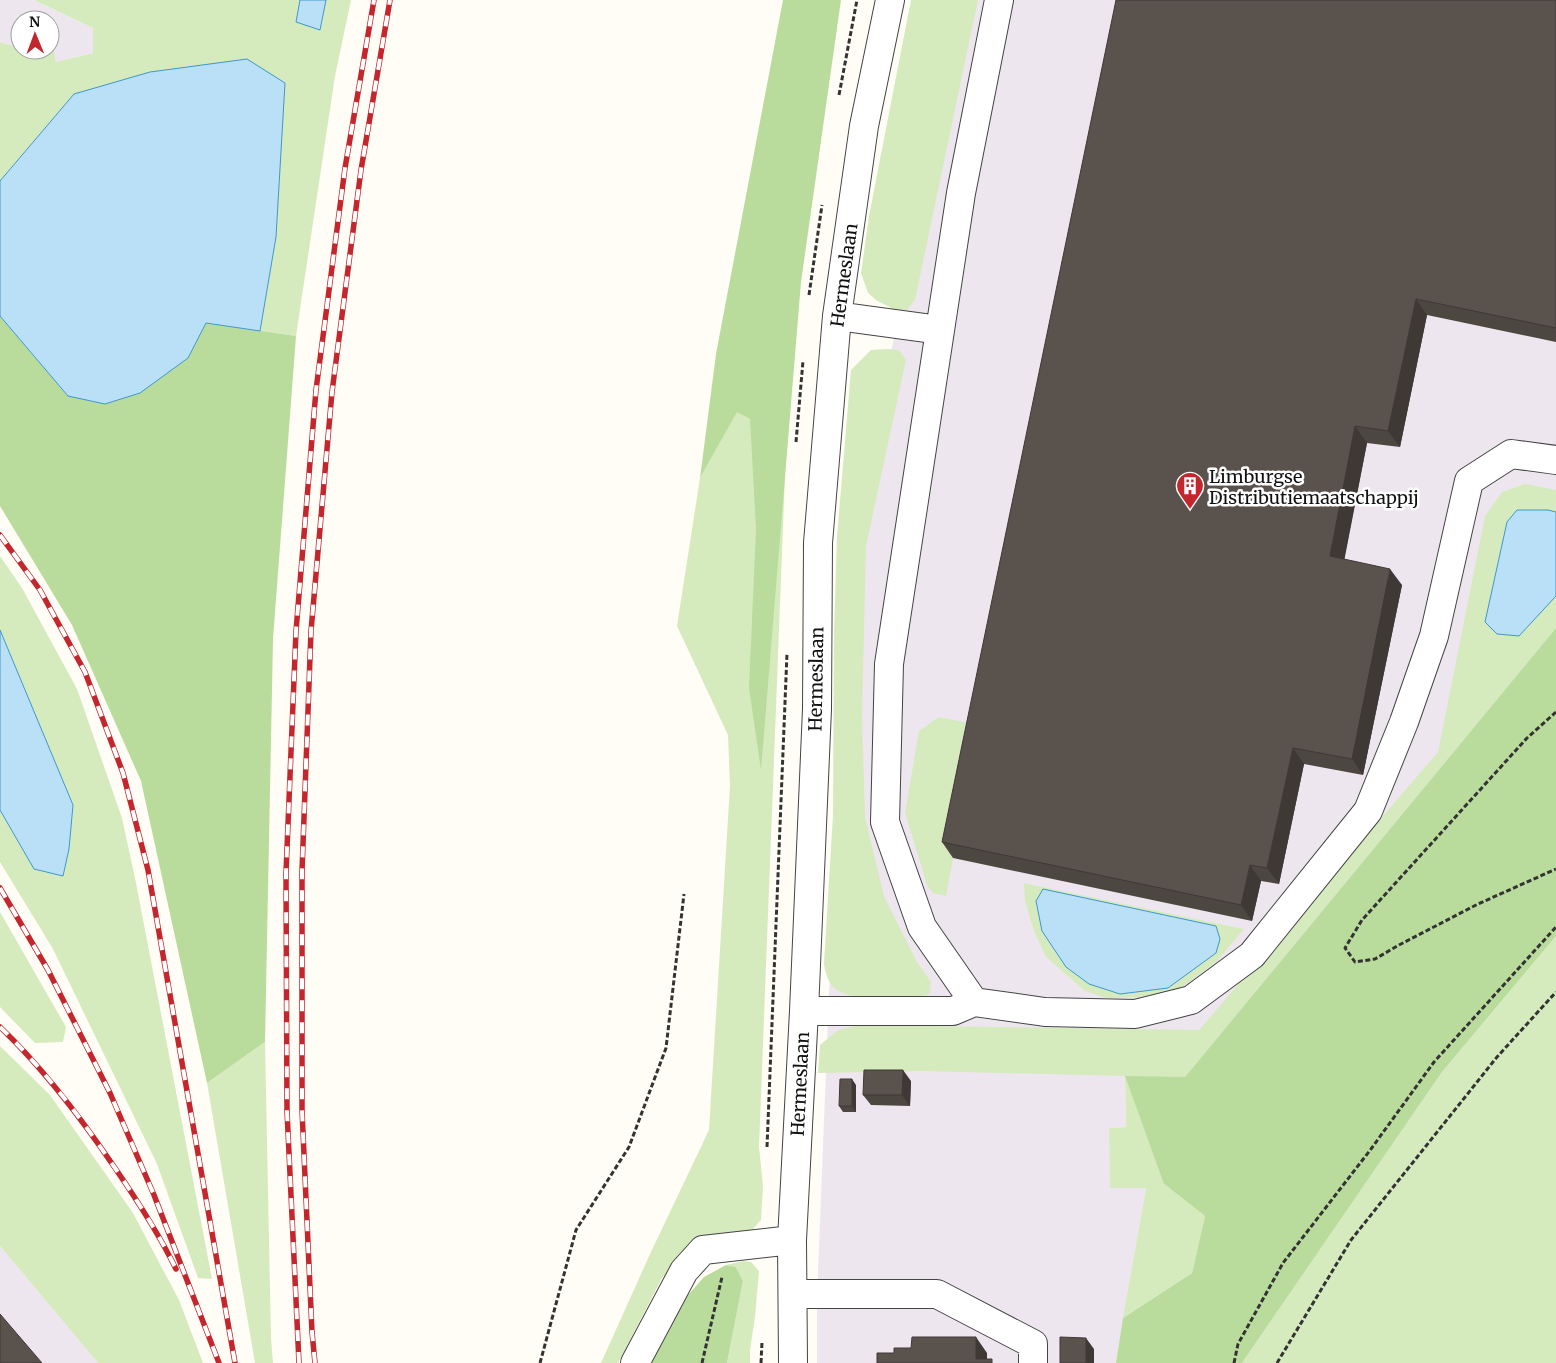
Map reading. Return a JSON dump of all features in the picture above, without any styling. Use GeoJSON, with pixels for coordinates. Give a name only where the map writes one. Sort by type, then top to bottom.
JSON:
{"type":"FeatureCollection","features":[{"type":"Feature","properties":{"kind":"street","name":"Hermeslaan"},"geometry":{"type":"LineString","coordinates":[[793,1363],[792,1240],[817,709],[818,543],[837,316],[864,126],[890,0]]}},
{"type":"Feature","properties":{"kind":"street"},"geometry":{"type":"LineString","coordinates":[[974,1002],[922,926],[885,822],[888,664],[961,193],[999,0]]}},
{"type":"Feature","properties":{"kind":"street"},"geometry":{"type":"LineString","coordinates":[[837,316],[940,330]]}},
{"type":"Feature","properties":{"kind":"street"},"geometry":{"type":"LineString","coordinates":[[804,1011],[953,1011],[974,1002],[1045,1012],[1135,1014],[1191,1000],[1252,955],[1368,811],[1404,722],[1434,636],[1469,481],[1511,454],[1556,460]]}},
{"type":"Feature","properties":{"kind":"street"},"geometry":{"type":"LineString","coordinates":[[635,1363],[684,1271],[703,1250],[792,1240]]}},
{"type":"Feature","properties":{"kind":"street"},"geometry":{"type":"LineString","coordinates":[[793,1294],[937,1294],[1033,1344],[1033,1363]]}},
{"type":"Feature","properties":{"kind":"path"},"geometry":{"type":"LineString","coordinates":[[1556,712],[1528,738],[1362,920],[1345,948],[1355,962],[1374,959],[1399,944],[1478,904],[1556,869]]}},
{"type":"Feature","properties":{"kind":"path"},"geometry":{"type":"LineString","coordinates":[[540,1363],[576,1230],[629,1147],[666,1048],[684,894]]}},
{"type":"Feature","properties":{"kind":"path"},"geometry":{"type":"LineString","coordinates":[[1234,1363],[1238,1344],[1283,1263],[1371,1149],[1434,1062],[1556,928]]}},
{"type":"Feature","properties":{"kind":"path"},"geometry":{"type":"LineString","coordinates":[[1278,1363],[1351,1240],[1498,1057],[1556,992]]}},
{"type":"Feature","properties":{"kind":"path"},"geometry":{"type":"LineString","coordinates":[[702,1363],[729,1247]]}},
{"type":"Feature","properties":{"kind":"shaded area"},"geometry":{"type":"Polygon","coordinates":[[[0,0],[34,0],[55,10],[10,10],[10,45],[0,42],[0,0]]]}},
{"type":"Feature","properties":{"kind":"shaded area"},"geometry":{"type":"Polygon","coordinates":[[[958,0],[1556,0],[1556,628],[1185,1077],[1125,1076],[1126,1127],[1109,1128],[1111,1188],[1146,1188],[1116,1363],[817,1363],[817,1298],[846,563],[898,319],[958,0]]]}},
{"type":"Feature","properties":{"kind":"shaded area"},"geometry":{"type":"Polygon","coordinates":[[[60,12],[93,28],[93,53],[56,62],[56,60],[60,60],[60,12]]]}},
{"type":"Feature","properties":{"kind":"shaded area"},"geometry":{"type":"Polygon","coordinates":[[[0,1246],[98,1363],[0,1363],[0,1246]]]}},
{"type":"Feature","properties":{"kind":"green space"},"geometry":{"type":"Polygon","coordinates":[[[34,0],[351,0],[335,76],[296,336],[260,331],[276,237],[285,83],[74,94],[0,181],[0,42],[10,45],[10,60],[56,60],[56,62],[93,53],[93,28],[60,12],[60,10],[55,10],[34,0]]]}},
{"type":"Feature","properties":{"kind":"green space"},"geometry":{"type":"Polygon","coordinates":[[[783,0],[841,0],[801,282],[761,770],[749,688],[756,529],[750,419],[737,412],[700,478],[716,354],[783,0]]]}},
{"type":"Feature","properties":{"kind":"green space"},"geometry":{"type":"Polygon","coordinates":[[[911,0],[978,0],[915,300],[907,310],[893,309],[876,300],[868,293],[861,273],[869,216],[911,0]]]}},
{"type":"Feature","properties":{"kind":"green space"},"geometry":{"type":"Polygon","coordinates":[[[0,316],[68,396],[188,358],[206,323],[296,336],[273,639],[265,1042],[207,1083],[141,781],[72,625],[0,506],[0,316]]]}},
{"type":"Feature","properties":{"kind":"green space"},"geometry":{"type":"Polygon","coordinates":[[[871,350],[899,350],[906,360],[866,546],[862,717],[865,817],[884,896],[917,962],[931,982],[930,993],[922,998],[876,999],[852,996],[834,988],[826,973],[824,963],[833,815],[834,634],[837,537],[851,370],[871,350]]]}},
{"type":"Feature","properties":{"kind":"green space"},"geometry":{"type":"Polygon","coordinates":[[[737,411],[750,419],[787,423],[759,1147],[763,1186],[761,1220],[753,1229],[698,1244],[662,1278],[618,1363],[601,1363],[709,1130],[730,786],[728,735],[677,626],[700,478],[737,411]]]}},
{"type":"Feature","properties":{"kind":"green space"},"geometry":{"type":"Polygon","coordinates":[[[1525,484],[1556,490],[1556,628],[1185,1077],[1164,1184],[1205,1216],[1192,1273],[1123,1318],[1146,1188],[1110,1188],[1109,1128],[1126,1127],[1125,1076],[921,1071],[818,1073],[820,1045],[838,1030],[860,1025],[1199,1030],[1438,752],[1485,516],[1502,492],[1525,484]]]}},
{"type":"Feature","properties":{"kind":"green space"},"geometry":{"type":"Polygon","coordinates":[[[0,556],[22,588],[77,689],[122,818],[212,1279],[198,1278],[157,1164],[53,949],[0,862],[0,810],[34,869],[63,876],[69,849],[73,805],[0,630],[0,556]]]}},
{"type":"Feature","properties":{"kind":"green space"},"geometry":{"type":"Polygon","coordinates":[[[1556,628],[1556,936],[1442,1072],[1242,1363],[1116,1363],[1123,1318],[1192,1273],[1205,1216],[1164,1184],[1125,1076],[1185,1077],[1556,628]]]}},
{"type":"Feature","properties":{"kind":"green space"},"geometry":{"type":"Polygon","coordinates":[[[939,717],[978,725],[946,896],[933,893],[927,885],[905,813],[919,731],[939,717]]]}},
{"type":"Feature","properties":{"kind":"green space"},"geometry":{"type":"Polygon","coordinates":[[[1024,883],[1244,929],[1217,961],[1181,988],[1172,992],[1138,997],[1107,998],[1085,991],[1046,957],[1034,931],[1025,901],[1024,883]]]}},
{"type":"Feature","properties":{"kind":"green space"},"geometry":{"type":"Polygon","coordinates":[[[0,912],[66,1027],[63,1042],[35,1043],[0,1007],[0,912]]]}},
{"type":"Feature","properties":{"kind":"green space"},"geometry":{"type":"Polygon","coordinates":[[[1556,936],[1556,1363],[1242,1363],[1442,1072],[1556,936]]]}},
{"type":"Feature","properties":{"kind":"green space"},"geometry":{"type":"Polygon","coordinates":[[[265,1042],[273,1363],[255,1363],[207,1083],[265,1042]]]}},
{"type":"Feature","properties":{"kind":"green space"},"geometry":{"type":"Polygon","coordinates":[[[0,1046],[50,1095],[133,1213],[179,1300],[203,1363],[98,1363],[0,1246],[0,1046]]]}},
{"type":"Feature","properties":{"kind":"green space"},"geometry":{"type":"Polygon","coordinates":[[[744,1261],[751,1262],[759,1271],[750,1363],[727,1363],[743,1281],[736,1267],[726,1265],[744,1261]]]}},
{"type":"Feature","properties":{"kind":"green space"},"geometry":{"type":"Polygon","coordinates":[[[726,1265],[736,1267],[743,1281],[727,1363],[648,1363],[674,1311],[704,1277],[726,1265]]]}},
{"type":"Feature","properties":{"kind":"water"},"geometry":{"type":"Polygon","coordinates":[[[300,0],[326,0],[320,30],[296,22],[300,0]]]}},
{"type":"Feature","properties":{"kind":"water"},"geometry":{"type":"Polygon","coordinates":[[[247,59],[285,83],[276,237],[260,331],[206,323],[188,358],[140,393],[105,404],[68,396],[0,316],[0,181],[74,94],[150,72],[247,59]]]}},
{"type":"Feature","properties":{"kind":"water"},"geometry":{"type":"Polygon","coordinates":[[[1517,510],[1548,510],[1556,512],[1556,596],[1519,636],[1497,634],[1485,622],[1507,522],[1517,510]]]}},
{"type":"Feature","properties":{"kind":"water"},"geometry":{"type":"Polygon","coordinates":[[[0,630],[73,805],[69,849],[63,876],[34,869],[0,810],[0,630]]]}},
{"type":"Feature","properties":{"kind":"water"},"geometry":{"type":"Polygon","coordinates":[[[1043,889],[1216,926],[1220,939],[1216,953],[1168,988],[1120,994],[1089,984],[1066,967],[1042,931],[1036,901],[1043,889]]]}},
{"type":"Feature","properties":{"kind":"building","name":"Limburgse Distributiemaatschappij"},"geometry":{"type":"Polygon","coordinates":[[[1116,0],[1556,0],[1556,328],[1416,299],[1388,431],[1355,426],[1330,556],[1390,569],[1352,759],[1293,748],[1267,868],[1250,865],[1241,905],[942,842],[1116,0]]]}},
{"type":"Feature","properties":{"kind":"building"},"geometry":{"type":"Polygon","coordinates":[[[864,1070],[903,1070],[902,1095],[863,1095],[864,1070]]]}},
{"type":"Feature","properties":{"kind":"building"},"geometry":{"type":"Polygon","coordinates":[[[840,1079],[852,1079],[852,1106],[839,1106],[840,1079]]]}},
{"type":"Feature","properties":{"kind":"building"},"geometry":{"type":"Polygon","coordinates":[[[0,1314],[42,1363],[0,1363],[0,1314]]]}},
{"type":"Feature","properties":{"kind":"building"},"geometry":{"type":"Polygon","coordinates":[[[912,1337],[976,1337],[976,1359],[992,1359],[992,1363],[877,1363],[877,1353],[894,1353],[894,1348],[911,1348],[912,1337]]]}},
{"type":"Feature","properties":{"kind":"building"},"geometry":{"type":"Polygon","coordinates":[[[1060,1337],[1086,1338],[1086,1363],[1060,1363],[1060,1337]]]}},
{"type":"Feature","properties":{"kind":"railway"},"geometry":{"type":"LineString","coordinates":[[299,1363],[287,1111],[286,873],[296,631],[316,390],[345,168],[374,0]]}},
{"type":"Feature","properties":{"kind":"railway"},"geometry":{"type":"LineString","coordinates":[[315,1363],[302,1110],[302,871],[311,631],[332,392],[361,170],[390,0]]}},
{"type":"Feature","properties":{"kind":"railway"},"geometry":{"type":"LineString","coordinates":[[0,535],[40,590],[85,672],[123,773],[148,870],[235,1363]]}},
{"type":"Feature","properties":{"kind":"railway"},"geometry":{"type":"LineString","coordinates":[[0,888],[48,970],[110,1093],[154,1195],[219,1363]]}},
{"type":"Feature","properties":{"kind":"railway"},"geometry":{"type":"LineString","coordinates":[[0,1027],[47,1077],[89,1131],[139,1205],[176,1269]]}},
{"type":"Feature","properties":{"kind":"place","name":"Limburgse Distributiemaatschappij"},"geometry":{"type":"Point","coordinates":[1190,510]}}]}
